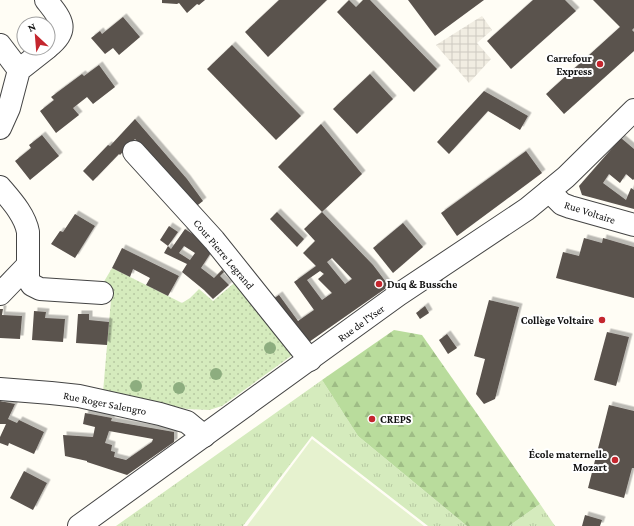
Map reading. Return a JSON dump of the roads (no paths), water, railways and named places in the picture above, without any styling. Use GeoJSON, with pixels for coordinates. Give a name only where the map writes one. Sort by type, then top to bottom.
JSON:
{"type":"FeatureCollection","features":[{"type":"Feature","properties":{"kind":"street"},"geometry":{"type":"LineString","coordinates":[[46,0],[61,20],[62,32],[56,41]]}},
{"type":"Feature","properties":{"kind":"street"},"geometry":{"type":"LineString","coordinates":[[0,45],[19,70]]}},
{"type":"Feature","properties":{"kind":"street"},"geometry":{"type":"LineString","coordinates":[[0,128],[9,108],[19,70],[37,56]]}},
{"type":"Feature","properties":{"kind":"street","name":"Rue de l'Yser"},"geometry":{"type":"LineString","coordinates":[[79,526],[398,295],[549,192],[634,110]]}},
{"type":"Feature","properties":{"kind":"street","name":"Cour Pierre Legrand"},"geometry":{"type":"LineString","coordinates":[[134,152],[214,240],[310,360]]}},
{"type":"Feature","properties":{"kind":"street"},"geometry":{"type":"LineString","coordinates":[[0,187],[14,204],[27,225],[28,279],[32,285],[40,289],[102,293]]}},
{"type":"Feature","properties":{"kind":"street","name":"Rue Voltaire"},"geometry":{"type":"LineString","coordinates":[[549,192],[562,204],[634,226]]}},
{"type":"Feature","properties":{"kind":"street"},"geometry":{"type":"LineString","coordinates":[[0,294],[27,266]]}},
{"type":"Feature","properties":{"kind":"street","name":"Rue Roger Salengro"},"geometry":{"type":"LineString","coordinates":[[0,389],[79,396],[160,414],[188,422],[204,436]]}},
{"type":"Feature","properties":{"kind":"place","name":"Carrefour Express"},"geometry":{"type":"Point","coordinates":[600,64]}},
{"type":"Feature","properties":{"kind":"place","name":"Duq & Bussche"},"geometry":{"type":"Point","coordinates":[379,284]}},
{"type":"Feature","properties":{"kind":"place","name":"Collège Voltaire"},"geometry":{"type":"Point","coordinates":[602,320]}},
{"type":"Feature","properties":{"kind":"place","name":"CREPS"},"geometry":{"type":"Point","coordinates":[372,419]}},
{"type":"Feature","properties":{"kind":"place","name":"École maternelle Mozart"},"geometry":{"type":"Point","coordinates":[615,460]}}]}
